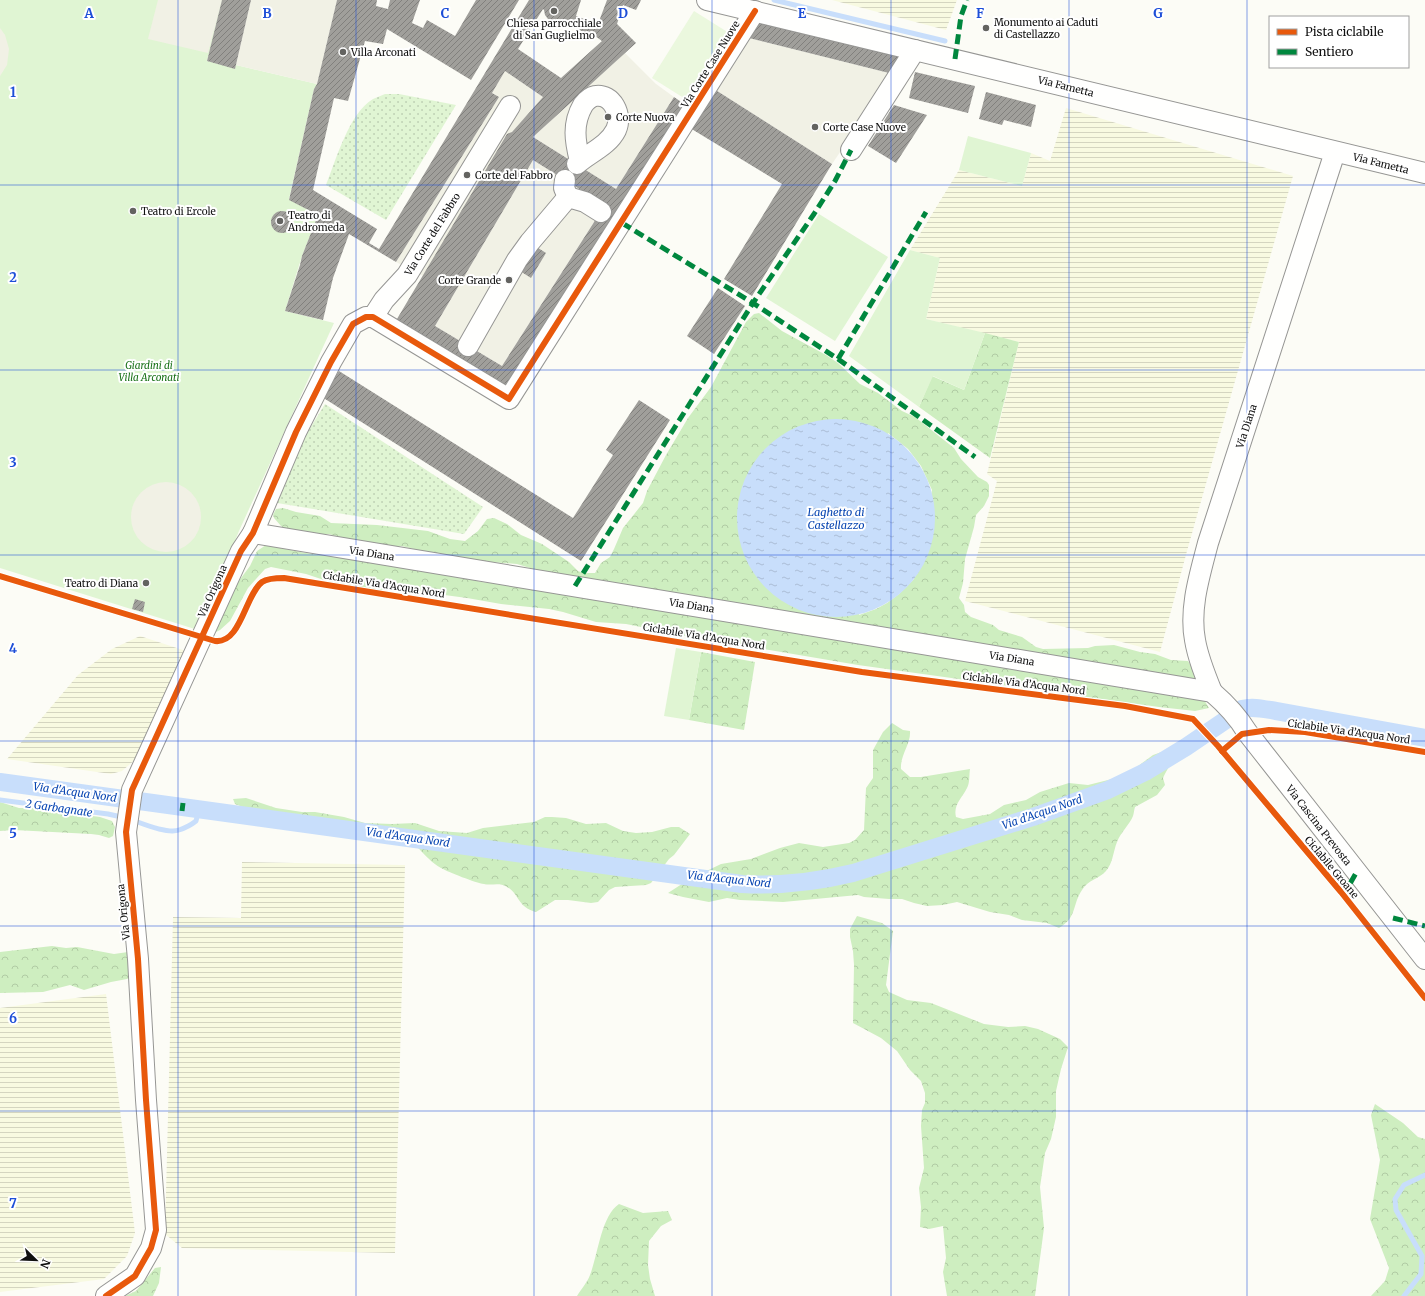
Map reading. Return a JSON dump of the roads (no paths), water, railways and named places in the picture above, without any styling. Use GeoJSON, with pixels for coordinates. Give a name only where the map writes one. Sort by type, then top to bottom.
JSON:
{"type":"FeatureCollection","features":[{"type":"Feature","properties":{"kind":"street","name":"Via Fametta"},"geometry":{"type":"LineString","coordinates":[[707,0],[1425,174]]}},
{"type":"Feature","properties":{"kind":"street","name":"Via Corte Case Nuove"},"geometry":{"type":"LineString","coordinates":[[460,358],[509,399],[755,11]]}},
{"type":"Feature","properties":{"kind":"street"},"geometry":{"type":"LineString","coordinates":[[851,150],[915,50]]}},
{"type":"Feature","properties":{"kind":"street","name":"Via Corte del Fabbro"},"geometry":{"type":"LineString","coordinates":[[373,317],[384,300],[407,275],[510,106]]}},
{"type":"Feature","properties":{"kind":"street","name":"Via Diana"},"geometry":{"type":"LineString","coordinates":[[1212,692],[1202,668],[1194,638],[1196,589],[1208,543],[1335,152]]}},
{"type":"Feature","properties":{"kind":"street"},"geometry":{"type":"LineString","coordinates":[[373,317],[460,358],[517,260],[567,189],[601,212]]}},
{"type":"Feature","properties":{"kind":"street","name":"Via Origona"},"geometry":{"type":"LineString","coordinates":[[106,1296],[134,1276],[151,1248],[156,1230],[146,1100],[138,959],[127,853],[127,812],[132,790],[241,551],[253,533],[296,432],[331,362],[353,324],[366,317],[373,317]]}},
{"type":"Feature","properties":{"kind":"street","name":"Via Diana"},"geometry":{"type":"LineString","coordinates":[[253,533],[1212,692]]}},
{"type":"Feature","properties":{"kind":"street","name":"Via Cascina Prevosta"},"geometry":{"type":"LineString","coordinates":[[1212,692],[1229,708],[1243,725],[1347,861],[1425,959]]}},
{"type":"Feature","properties":{"kind":"water","name":"Laghetto di Castellazzo"},"geometry":{"type":"Polygon","coordinates":[[[826,419],[846,419],[874,426],[899,441],[913,455],[928,480],[935,508],[935,528],[928,556],[913,581],[899,595],[874,610],[865,613],[846,617],[826,617],[798,610],[773,595],[759,581],[744,556],[741,547],[737,528],[737,508],[744,480],[759,455],[773,441],[798,426],[807,423],[826,419]]]}},
{"type":"Feature","properties":{"kind":"waterway"},"geometry":{"type":"LineString","coordinates":[[774,0],[945,41]]}},
{"type":"Feature","properties":{"kind":"waterway","name":"Via d'Acqua Nord"},"geometry":{"type":"LineString","coordinates":[[0,782],[742,884],[784,884],[825,879],[853,873],[1033,817],[1108,790],[1145,772],[1186,747],[1242,709],[1263,709],[1425,738]]}},
{"type":"Feature","properties":{"kind":"waterway","name":"2 Garbagnate"},"geometry":{"type":"LineString","coordinates":[[0,800],[117,816]]}},
{"type":"Feature","properties":{"kind":"waterway","name":"2 Garbagnate"},"geometry":{"type":"LineString","coordinates":[[135,821],[157,828],[174,831],[186,827],[196,821],[199,809]]}},
{"type":"Feature","properties":{"kind":"waterway"},"geometry":{"type":"LineString","coordinates":[[1404,1296],[1421,1274],[1422,1256],[1396,1210],[1395,1199],[1404,1185],[1425,1175]]}},
{"type":"Feature","properties":{"kind":"place","name":"Chiesa parrocchiale di San Guglielmo"},"geometry":{"type":"Point","coordinates":[554,11]}},
{"type":"Feature","properties":{"kind":"place","name":"Monumento ai Caduti di Castellazzo"},"geometry":{"type":"Point","coordinates":[986,28]}},
{"type":"Feature","properties":{"kind":"place","name":"Villa Arconati"},"geometry":{"type":"Point","coordinates":[343,52]}},
{"type":"Feature","properties":{"kind":"place","name":"Corte Nuova"},"geometry":{"type":"Point","coordinates":[608,117]}},
{"type":"Feature","properties":{"kind":"place","name":"Corte Case Nuove"},"geometry":{"type":"Point","coordinates":[815,127]}},
{"type":"Feature","properties":{"kind":"place","name":"Corte del Fabbro"},"geometry":{"type":"Point","coordinates":[467,175]}},
{"type":"Feature","properties":{"kind":"place","name":"Teatro di Ercole"},"geometry":{"type":"Point","coordinates":[133,211]}},
{"type":"Feature","properties":{"kind":"place","name":"Teatro di Andromeda"},"geometry":{"type":"Point","coordinates":[280,221]}},
{"type":"Feature","properties":{"kind":"place","name":"Corte Grande"},"geometry":{"type":"Point","coordinates":[509,280]}},
{"type":"Feature","properties":{"kind":"place","name":"Teatro di Diana"},"geometry":{"type":"Point","coordinates":[146,583]}},
{"type":"Feature","properties":{"kind":"park label","name":"Giardini di Villa Arconati"},"geometry":{"type":"Point","coordinates":[149,370]}}]}
